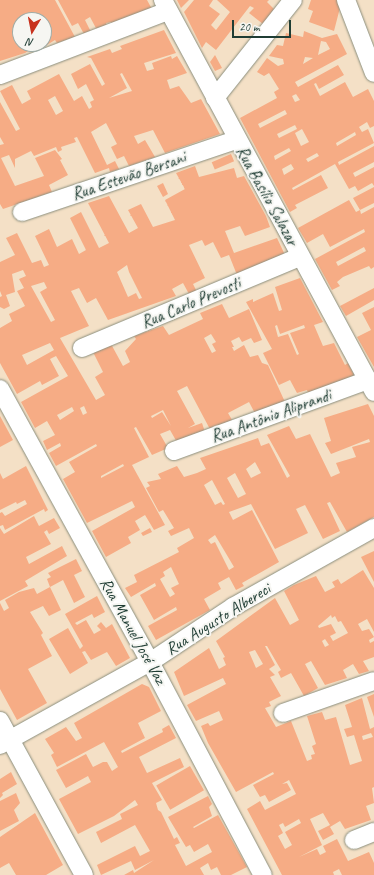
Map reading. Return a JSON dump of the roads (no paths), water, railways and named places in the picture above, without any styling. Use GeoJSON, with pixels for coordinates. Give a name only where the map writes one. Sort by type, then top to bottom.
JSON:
{"type":"FeatureCollection","features":[{"type":"Feature","properties":{"kind":"street"},"geometry":{"type":"LineString","coordinates":[[215,98],[292,0]]}},
{"type":"Feature","properties":{"kind":"street"},"geometry":{"type":"LineString","coordinates":[[346,0],[374,73]]}},
{"type":"Feature","properties":{"kind":"street"},"geometry":{"type":"LineString","coordinates":[[0,75],[166,6]]}},
{"type":"Feature","properties":{"kind":"street","name":"Rua Basílio Salazar"},"geometry":{"type":"LineString","coordinates":[[166,6],[236,140],[371,386]]}},
{"type":"Feature","properties":{"kind":"street","name":"Rua Estevão Bersani"},"geometry":{"type":"LineString","coordinates":[[22,212],[236,140]]}},
{"type":"Feature","properties":{"kind":"street","name":"Rua Carlo Prevosti"},"geometry":{"type":"LineString","coordinates":[[82,348],[300,257]]}},
{"type":"Feature","properties":{"kind":"street","name":"Rua Antônio Aliprandi"},"geometry":{"type":"LineString","coordinates":[[174,451],[371,386]]}},
{"type":"Feature","properties":{"kind":"street","name":"Rua Manuel José Vaz"},"geometry":{"type":"LineString","coordinates":[[0,389],[150,662],[263,875]]}},
{"type":"Feature","properties":{"kind":"street","name":"Rua Augusto Albereci"},"geometry":{"type":"LineString","coordinates":[[5,742],[150,662],[233,607],[374,528]]}},
{"type":"Feature","properties":{"kind":"street"},"geometry":{"type":"LineString","coordinates":[[283,713],[374,681]]}},
{"type":"Feature","properties":{"kind":"street"},"geometry":{"type":"LineString","coordinates":[[0,721],[5,742],[84,875]]}},
{"type":"Feature","properties":{"kind":"street"},"geometry":{"type":"LineString","coordinates":[[354,840],[374,832]]}}]}
